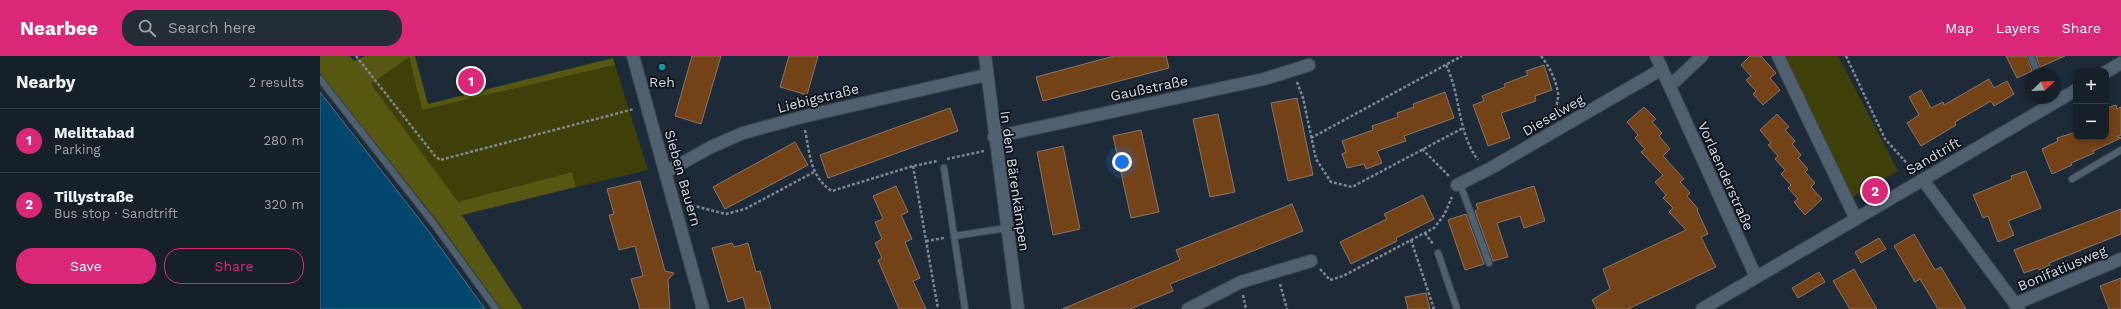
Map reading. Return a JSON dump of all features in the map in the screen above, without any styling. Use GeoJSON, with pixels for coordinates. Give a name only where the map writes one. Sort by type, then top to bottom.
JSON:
{"type":"FeatureCollection","features":[{"type":"Feature","properties":{"kind":"street","name":"Sieben Bauern"},"geometry":{"type":"LineString","coordinates":[[633,56],[703,309]]}},
{"type":"Feature","properties":{"kind":"street","name":"In den Bärenkämpen"},"geometry":{"type":"LineString","coordinates":[[985,56],[986,75],[1018,309]]}},
{"type":"Feature","properties":{"kind":"street","name":"Vorlaenderstraße"},"geometry":{"type":"LineString","coordinates":[[1656,56],[1756,277]]}},
{"type":"Feature","properties":{"kind":"street"},"geometry":{"type":"LineString","coordinates":[[1670,86],[1702,56]]}},
{"type":"Feature","properties":{"kind":"street"},"geometry":{"type":"LineString","coordinates":[[1778,56],[1856,219]]}},
{"type":"Feature","properties":{"kind":"street"},"geometry":{"type":"LineString","coordinates":[[2109,70],[2121,63]]}},
{"type":"Feature","properties":{"kind":"street","name":"Gaußstraße"},"geometry":{"type":"LineString","coordinates":[[995,142],[1264,79],[1309,65]]}},
{"type":"Feature","properties":{"kind":"street","name":"Dieselweg"},"geometry":{"type":"LineString","coordinates":[[1459,184],[1662,69]]}},
{"type":"Feature","properties":{"kind":"street","name":"Liebigstraße"},"geometry":{"type":"LineString","coordinates":[[666,172],[711,147],[743,133],[802,117],[986,75]]}},
{"type":"Feature","properties":{"kind":"street","name":"Sandtrift"},"geometry":{"type":"LineString","coordinates":[[2061,97],[2073,91]]}},
{"type":"Feature","properties":{"kind":"street","name":"Sandtrift"},"geometry":{"type":"LineString","coordinates":[[1702,309],[1923,180],[2046,104]]}},
{"type":"Feature","properties":{"kind":"street"},"geometry":{"type":"LineString","coordinates":[[1923,180],[2017,306]]}},
{"type":"Feature","properties":{"kind":"street","name":"Bonifatiusweg"},"geometry":{"type":"LineString","coordinates":[[2017,306],[2121,259]]}},
{"type":"Feature","properties":{"kind":"street"},"geometry":{"type":"LineString","coordinates":[[1188,309],[1241,282],[1311,261]]}},
{"type":"Feature","properties":{"kind":"lane"},"geometry":{"type":"LineString","coordinates":[[2031,56],[2036,68]]}},
{"type":"Feature","properties":{"kind":"lane"},"geometry":{"type":"LineString","coordinates":[[320,79],[434,224],[496,309]]}},
{"type":"Feature","properties":{"kind":"lane"},"geometry":{"type":"LineString","coordinates":[[2072,179],[2121,150]]}},
{"type":"Feature","properties":{"kind":"lane"},"geometry":{"type":"LineString","coordinates":[[944,168],[965,309]]}},
{"type":"Feature","properties":{"kind":"lane"},"geometry":{"type":"LineString","coordinates":[[1459,184],[1489,263]]}},
{"type":"Feature","properties":{"kind":"lane"},"geometry":{"type":"LineString","coordinates":[[954,236],[1007,228]]}},
{"type":"Feature","properties":{"kind":"lane"},"geometry":{"type":"LineString","coordinates":[[1438,253],[1457,309]]}},
{"type":"Feature","properties":{"kind":"path"},"geometry":{"type":"LineString","coordinates":[[356,56],[435,156],[440,160],[647,105]]}},
{"type":"Feature","properties":{"kind":"path"},"geometry":{"type":"LineString","coordinates":[[1311,138],[1462,56]]}},
{"type":"Feature","properties":{"kind":"path"},"geometry":{"type":"LineString","coordinates":[[1541,56],[1548,64],[1558,94],[1555,109],[1562,126]]}},
{"type":"Feature","properties":{"kind":"path"},"geometry":{"type":"LineString","coordinates":[[1846,56],[1885,138],[1923,180]]}},
{"type":"Feature","properties":{"kind":"path"},"geometry":{"type":"LineString","coordinates":[[1446,65],[1452,77],[1462,128],[1474,155],[1486,170]]}},
{"type":"Feature","properties":{"kind":"path"},"geometry":{"type":"LineString","coordinates":[[1292,70],[1303,98],[1316,159],[1331,182],[1352,187],[1462,128]]}},
{"type":"Feature","properties":{"kind":"path"},"geometry":{"type":"LineString","coordinates":[[802,117],[814,172],[822,185],[832,191],[995,142]]}},
{"type":"Feature","properties":{"kind":"path"},"geometry":{"type":"LineString","coordinates":[[1311,261],[1330,280],[1343,276],[1434,228],[1444,215],[1459,184],[1422,149]]}},
{"type":"Feature","properties":{"kind":"path"},"geometry":{"type":"LineString","coordinates":[[913,166],[938,309]]}},
{"type":"Feature","properties":{"kind":"path"},"geometry":{"type":"LineString","coordinates":[[675,206],[690,204],[726,214],[745,209],[814,172]]}},
{"type":"Feature","properties":{"kind":"path"},"geometry":{"type":"LineString","coordinates":[[926,241],[954,236]]}},
{"type":"Feature","properties":{"kind":"path"},"geometry":{"type":"LineString","coordinates":[[1411,240],[1434,309]]}},
{"type":"Feature","properties":{"kind":"path"},"geometry":{"type":"LineString","coordinates":[[1276,272],[1287,309]]}},
{"type":"Feature","properties":{"kind":"shaded area"},"geometry":{"type":"Polygon","coordinates":[[[320,56],[350,56],[354,61],[365,56],[415,56],[428,104],[613,58],[615,65],[422,110],[409,57],[371,84],[458,202],[572,172],[576,187],[462,215],[523,309],[501,309],[438,222],[320,73],[320,56]]]}},
{"type":"Feature","properties":{"kind":"shaded area"},"geometry":{"type":"Polygon","coordinates":[[[1781,56],[1838,56],[1898,171],[1850,199],[1781,56]]]}},
{"type":"Feature","properties":{"kind":"shaded area"},"geometry":{"type":"Polygon","coordinates":[[[409,57],[422,110],[615,65],[648,170],[576,187],[572,172],[458,203],[371,84],[409,57]]]}},
{"type":"Feature","properties":{"kind":"water"},"geometry":{"type":"Polygon","coordinates":[[[320,92],[427,229],[485,309],[320,309],[320,92]]]}},
{"type":"Feature","properties":{"kind":"building"},"geometry":{"type":"Polygon","coordinates":[[[692,56],[721,56],[701,124],[675,116],[692,56]]]}},
{"type":"Feature","properties":{"kind":"building"},"geometry":{"type":"Polygon","coordinates":[[[789,56],[818,56],[807,95],[780,87],[789,56]]]}},
{"type":"Feature","properties":{"kind":"building"},"geometry":{"type":"Polygon","coordinates":[[[1114,56],[1166,56],[1169,68],[1043,101],[1036,77],[1114,56]]]}},
{"type":"Feature","properties":{"kind":"building"},"geometry":{"type":"Polygon","coordinates":[[[1750,56],[1761,56],[1776,73],[1770,78],[1780,90],[1763,105],[1753,94],[1756,91],[1746,80],[1751,76],[1741,65],[1750,56]]]}},
{"type":"Feature","properties":{"kind":"building"},"geometry":{"type":"Polygon","coordinates":[[[2006,56],[2027,56],[2031,68],[2025,68],[2025,74],[2017,78],[2006,56]]]}},
{"type":"Feature","properties":{"kind":"building"},"geometry":{"type":"Polygon","coordinates":[[[2036,56],[2065,56],[2040,67],[2036,56]]]}},
{"type":"Feature","properties":{"kind":"building"},"geometry":{"type":"Polygon","coordinates":[[[1544,65],[1552,90],[1535,96],[1536,101],[1501,113],[1510,138],[1488,146],[1473,105],[1484,101],[1482,96],[1505,87],[1504,84],[1528,75],[1526,71],[1544,65]]]}},
{"type":"Feature","properties":{"kind":"building"},"geometry":{"type":"Polygon","coordinates":[[[1989,79],[1994,88],[2007,81],[2014,94],[1994,106],[1991,101],[1955,122],[1956,125],[1921,146],[1907,123],[1919,115],[1909,97],[1921,90],[1931,108],[1943,102],[1944,105],[1989,79]]]}},
{"type":"Feature","properties":{"kind":"building"},"geometry":{"type":"Polygon","coordinates":[[[1445,92],[1454,118],[1404,136],[1406,141],[1377,151],[1382,163],[1366,169],[1364,164],[1347,168],[1342,154],[1346,152],[1342,141],[1373,130],[1372,126],[1398,117],[1397,113],[1414,107],[1413,104],[1445,92]]]}},
{"type":"Feature","properties":{"kind":"building"},"geometry":{"type":"Polygon","coordinates":[[[1297,98],[1313,175],[1288,181],[1271,103],[1297,98]]]}},
{"type":"Feature","properties":{"kind":"building"},"geometry":{"type":"Polygon","coordinates":[[[2116,105],[2117,109],[2121,107],[2121,135],[2117,137],[2121,138],[2093,151],[2094,153],[2071,163],[2072,165],[2052,174],[2042,149],[2058,141],[2057,138],[2073,133],[2073,140],[2109,140],[2109,107],[2116,105]]]}},
{"type":"Feature","properties":{"kind":"building"},"geometry":{"type":"Polygon","coordinates":[[[1644,107],[1656,119],[1652,122],[1662,133],[1659,136],[1670,149],[1663,156],[1684,179],[1680,182],[1690,193],[1687,196],[1698,209],[1697,210],[1708,234],[1701,237],[1716,267],[1628,309],[1597,309],[1592,300],[1610,289],[1603,269],[1686,230],[1669,212],[1673,208],[1663,198],[1666,195],[1655,182],[1663,175],[1641,152],[1645,149],[1635,138],[1638,135],[1627,122],[1644,107]]]}},
{"type":"Feature","properties":{"kind":"building"},"geometry":{"type":"Polygon","coordinates":[[[950,108],[958,131],[828,178],[820,155],[950,108]]]}},
{"type":"Feature","properties":{"kind":"building"},"geometry":{"type":"Polygon","coordinates":[[[1218,114],[1235,192],[1210,197],[1193,119],[1218,114]]]}},
{"type":"Feature","properties":{"kind":"building"},"geometry":{"type":"Polygon","coordinates":[[[1777,114],[1789,127],[1785,130],[1795,141],[1792,144],[1801,155],[1798,158],[1808,169],[1805,172],[1815,183],[1811,187],[1822,199],[1805,215],[1794,202],[1798,199],[1788,188],[1791,185],[1781,174],[1785,170],[1775,159],[1778,156],[1768,145],[1771,143],[1760,130],[1777,114]]]}},
{"type":"Feature","properties":{"kind":"building"},"geometry":{"type":"Polygon","coordinates":[[[1141,130],[1159,212],[1131,218],[1113,136],[1141,130]]]}},
{"type":"Feature","properties":{"kind":"building"},"geometry":{"type":"Polygon","coordinates":[[[795,142],[808,165],[725,209],[713,187],[795,142]]]}},
{"type":"Feature","properties":{"kind":"building"},"geometry":{"type":"Polygon","coordinates":[[[1063,146],[1080,229],[1053,235],[1037,152],[1063,146]]]}},
{"type":"Feature","properties":{"kind":"building"},"geometry":{"type":"Polygon","coordinates":[[[2026,171],[2041,208],[2008,221],[2014,235],[1998,242],[1988,216],[1983,218],[1973,195],[2012,179],[2011,176],[2026,171]]]}},
{"type":"Feature","properties":{"kind":"building"},"geometry":{"type":"Polygon","coordinates":[[[640,181],[665,271],[674,273],[668,280],[670,309],[640,309],[631,279],[643,276],[635,246],[619,250],[609,215],[614,214],[607,189],[640,181]]]}},
{"type":"Feature","properties":{"kind":"building"},"geometry":{"type":"Polygon","coordinates":[[[896,186],[908,212],[901,215],[912,239],[905,242],[920,278],[913,281],[926,309],[899,309],[878,260],[882,258],[875,243],[882,239],[875,222],[883,219],[873,196],[896,186]]]}},
{"type":"Feature","properties":{"kind":"building"},"geometry":{"type":"Polygon","coordinates":[[[1534,186],[1545,221],[1524,228],[1520,216],[1497,223],[1508,257],[1493,261],[1475,211],[1478,209],[1476,204],[1534,186]]]}},
{"type":"Feature","properties":{"kind":"building"},"geometry":{"type":"Polygon","coordinates":[[[1423,195],[1434,219],[1396,238],[1397,241],[1351,264],[1340,242],[1387,219],[1384,214],[1423,195]]]}},
{"type":"Feature","properties":{"kind":"building"},"geometry":{"type":"Polygon","coordinates":[[[1292,204],[1303,231],[1170,284],[1173,291],[1130,309],[1062,309],[1180,260],[1176,250],[1292,204]]]}},
{"type":"Feature","properties":{"kind":"building"},"geometry":{"type":"Polygon","coordinates":[[[2121,209],[2121,234],[2049,263],[2050,265],[2039,270],[2038,268],[2024,273],[2014,250],[2121,209]]]}},
{"type":"Feature","properties":{"kind":"building"},"geometry":{"type":"Polygon","coordinates":[[[1466,214],[1484,264],[1465,270],[1448,220],[1466,214]]]}},
{"type":"Feature","properties":{"kind":"building"},"geometry":{"type":"Polygon","coordinates":[[[1914,234],[1935,270],[1941,267],[1966,309],[1938,309],[1920,279],[1915,282],[1894,246],[1914,234]]]}},
{"type":"Feature","properties":{"kind":"building"},"geometry":{"type":"Polygon","coordinates":[[[1879,238],[1886,249],[1861,263],[1855,252],[1879,238]]]}},
{"type":"Feature","properties":{"kind":"building"},"geometry":{"type":"Polygon","coordinates":[[[732,243],[734,247],[748,243],[756,272],[760,271],[771,309],[746,309],[743,297],[728,302],[712,248],[732,243]]]}},
{"type":"Feature","properties":{"kind":"building"},"geometry":{"type":"Polygon","coordinates":[[[1854,269],[1877,309],[1850,309],[1833,281],[1854,269]]]}},
{"type":"Feature","properties":{"kind":"building"},"geometry":{"type":"Polygon","coordinates":[[[1819,272],[1825,282],[1798,298],[1792,288],[1819,272]]]}},
{"type":"Feature","properties":{"kind":"building"},"geometry":{"type":"Polygon","coordinates":[[[2121,278],[2121,309],[2109,309],[2100,286],[2121,278]]]}},
{"type":"Feature","properties":{"kind":"building"},"geometry":{"type":"Polygon","coordinates":[[[1426,293],[1430,309],[1408,309],[1405,297],[1426,293]]]}},
{"type":"Feature","properties":{"kind":"place","name":"Reh"},"geometry":{"type":"Point","coordinates":[662,67]}},
{"type":"Feature","properties":{"kind":"place","name":"Melittabad"},"geometry":{"type":"Point","coordinates":[471,81]}},
{"type":"Feature","properties":{"kind":"place","name":"Tillystraße"},"geometry":{"type":"Point","coordinates":[1875,191]}}]}
